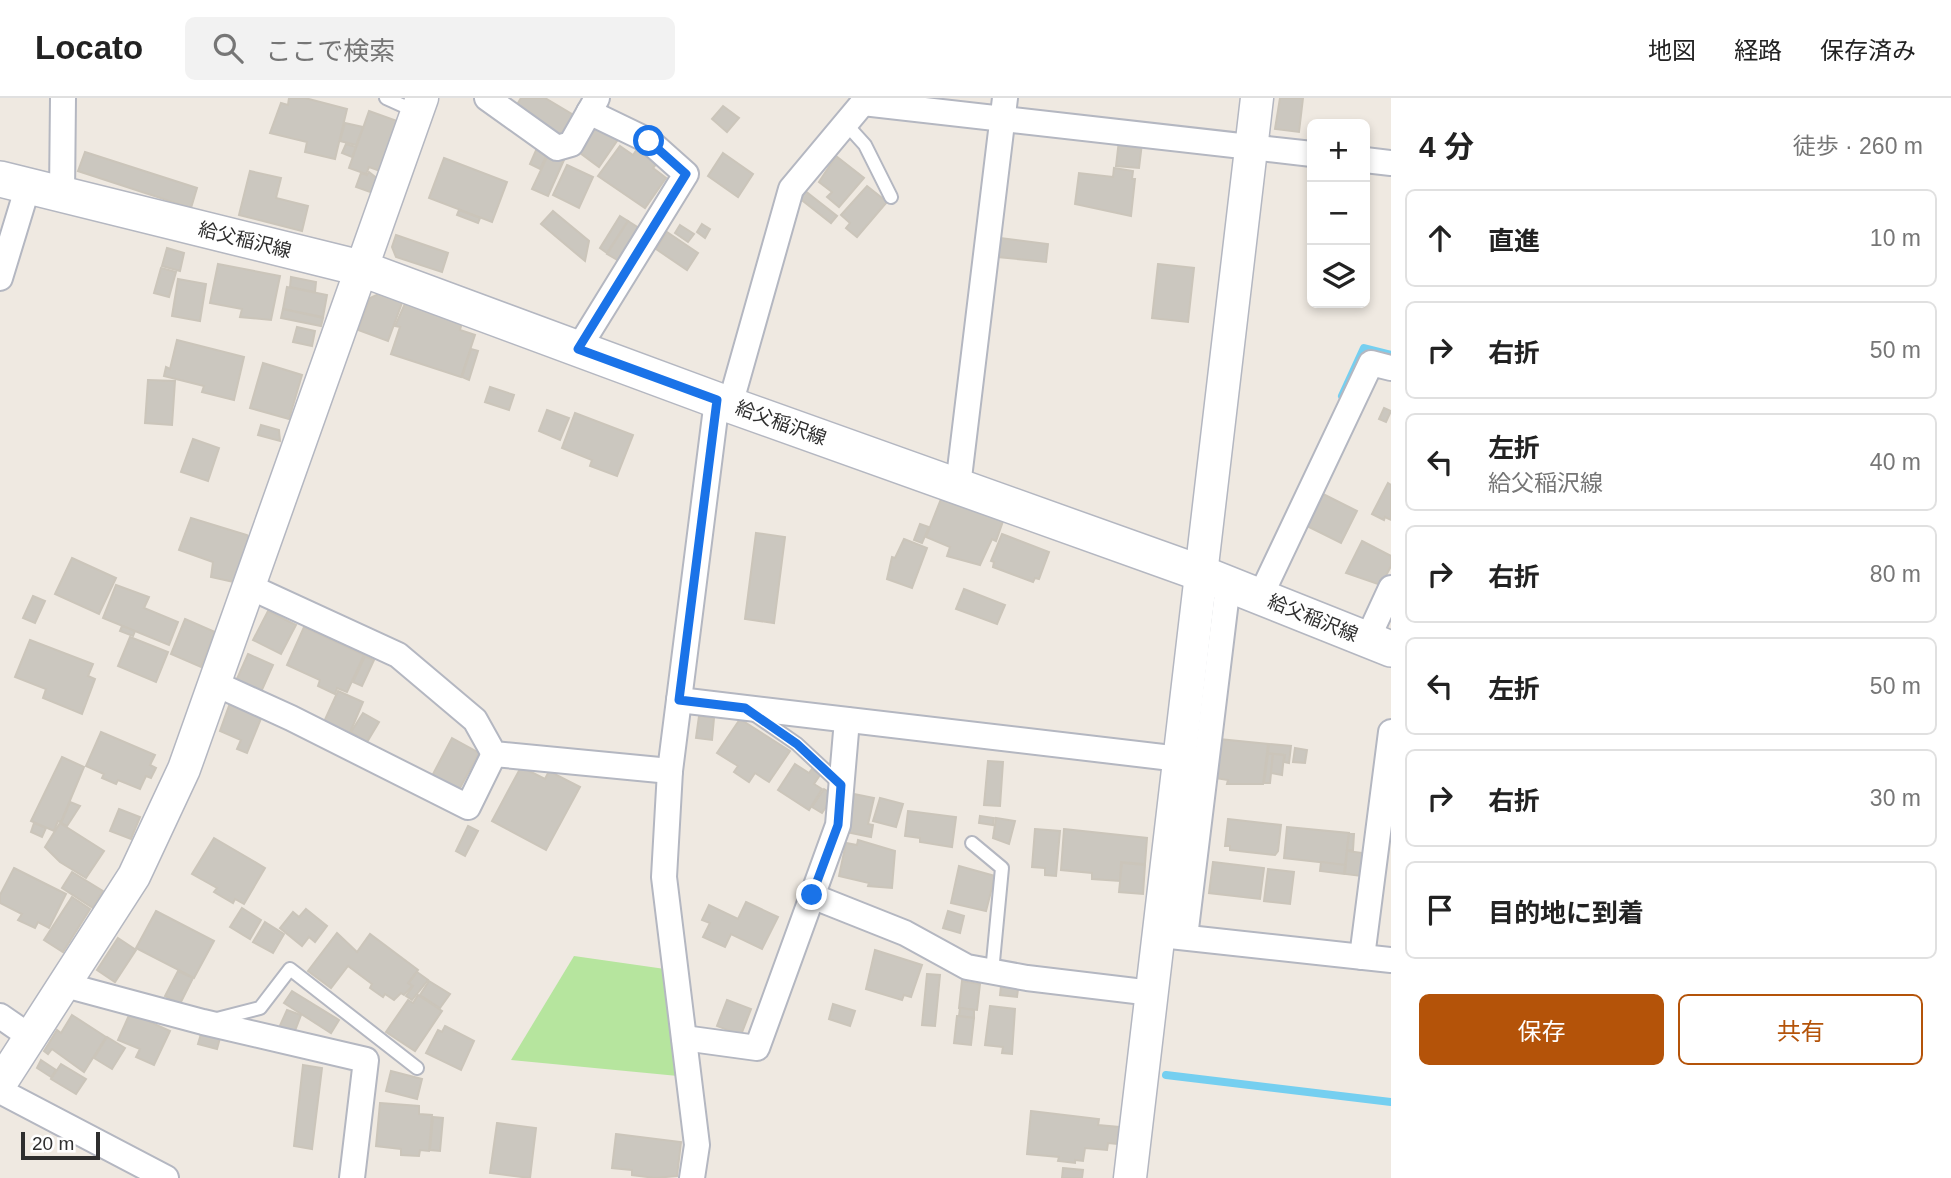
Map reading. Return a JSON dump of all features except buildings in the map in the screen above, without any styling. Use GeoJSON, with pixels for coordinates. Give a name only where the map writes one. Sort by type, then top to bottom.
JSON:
{"type":"FeatureCollection","features":[{"type":"Feature","properties":{"kind":"main road","name":"給父稲沢線"},"geometry":{"type":"LineString","coordinates":[[14,182],[360,268],[723,403],[1215,579],[1379,645]]}},
{"type":"Feature","properties":{"kind":"street"},"geometry":{"type":"LineString","coordinates":[[62,194],[63,98]]}},
{"type":"Feature","properties":{"kind":"street"},"geometry":{"type":"LineString","coordinates":[[487,98],[557,148],[571,144],[593,105],[649,141],[686,174],[578,349]]}},
{"type":"Feature","properties":{"kind":"street"},"geometry":{"type":"LineString","coordinates":[[1130,1178],[1152,993],[1172,936],[1215,579],[1257,98]]}},
{"type":"Feature","properties":{"kind":"street"},"geometry":{"type":"LineString","coordinates":[[0,1084],[134,876],[184,769],[420,105]]}},
{"type":"Feature","properties":{"kind":"street"},"geometry":{"type":"LineString","coordinates":[[692,1178],[697,1145],[664,877],[670,771],[723,403],[792,189],[858,106],[1004,108],[1251,148],[1307,154]]}},
{"type":"Feature","properties":{"kind":"street"},"geometry":{"type":"LineString","coordinates":[[958,486],[1004,108]]}},
{"type":"Feature","properties":{"kind":"street"},"geometry":{"type":"LineString","coordinates":[[1370,161],[1391,163]]}},
{"type":"Feature","properties":{"kind":"street"},"geometry":{"type":"LineString","coordinates":[[0,278],[14,182]]}},
{"type":"Feature","properties":{"kind":"street"},"geometry":{"type":"LineString","coordinates":[[1260,597],[1371,363],[1391,368]]}},
{"type":"Feature","properties":{"kind":"street"},"geometry":{"type":"LineString","coordinates":[[1172,936],[1180,759],[1215,579]]}},
{"type":"Feature","properties":{"kind":"street"},"geometry":{"type":"LineString","coordinates":[[248,586],[398,655],[475,720],[494,754]]}},
{"type":"Feature","properties":{"kind":"street"},"geometry":{"type":"LineString","coordinates":[[1379,645],[1391,588]]}},
{"type":"Feature","properties":{"kind":"street"},"geometry":{"type":"LineString","coordinates":[[214,683],[292,718],[468,807],[494,754]]}},
{"type":"Feature","properties":{"kind":"street"},"geometry":{"type":"LineString","coordinates":[[679,700],[1180,759]]}},
{"type":"Feature","properties":{"kind":"street"},"geometry":{"type":"LineString","coordinates":[[684,1038],[757,1048],[838,825],[847,720]]}},
{"type":"Feature","properties":{"kind":"street"},"geometry":{"type":"LineString","coordinates":[[1362,957],[1391,732]]}},
{"type":"Feature","properties":{"kind":"street"},"geometry":{"type":"LineString","coordinates":[[494,754],[670,771]]}},
{"type":"Feature","properties":{"kind":"street"},"geometry":{"type":"LineString","coordinates":[[812,895],[905,933],[967,967],[1152,993]]}},
{"type":"Feature","properties":{"kind":"street"},"geometry":{"type":"LineString","coordinates":[[1172,936],[1391,960]]}},
{"type":"Feature","properties":{"kind":"street"},"geometry":{"type":"LineString","coordinates":[[65,985],[203,1022],[366,1060],[352,1178]]}},
{"type":"Feature","properties":{"kind":"street"},"geometry":{"type":"LineString","coordinates":[[0,1016],[32,1038]]}},
{"type":"Feature","properties":{"kind":"street"},"geometry":{"type":"LineString","coordinates":[[0,1091],[166,1178]]}},
{"type":"Feature","properties":{"kind":"lane"},"geometry":{"type":"LineString","coordinates":[[386,98],[420,105]]}},
{"type":"Feature","properties":{"kind":"lane"},"geometry":{"type":"LineString","coordinates":[[858,106],[865,145],[891,197]]}},
{"type":"Feature","properties":{"kind":"lane"},"geometry":{"type":"LineString","coordinates":[[745,708],[797,744],[841,785]]}},
{"type":"Feature","properties":{"kind":"lane"},"geometry":{"type":"LineString","coordinates":[[972,843],[1002,868],[992,972]]}},
{"type":"Feature","properties":{"kind":"lane"},"geometry":{"type":"LineString","coordinates":[[203,1022],[260,1007],[290,969],[417,1068]]}},
{"type":"Feature","properties":{"kind":"lane"},"geometry":{"type":"LineString","coordinates":[[366,1060],[370,1031]]}},
{"type":"Feature","properties":{"kind":"green space"},"geometry":{"type":"Polygon","coordinates":[[[574,956],[665,969],[678,1076],[511,1060],[574,956]]]}},
{"type":"Feature","properties":{"kind":"waterway"},"geometry":{"type":"LineString","coordinates":[[1342,396],[1364,348],[1391,355]]}},
{"type":"Feature","properties":{"kind":"waterway"},"geometry":{"type":"LineString","coordinates":[[1166,1075],[1391,1102]]}},
{"type":"Feature","properties":{"kind":"route"},"geometry":{"type":"LineString","coordinates":[[649,141],[686,174],[578,349],[717,400],[679,700],[745,708],[797,744],[841,785],[838,825],[812,895]]}}]}
